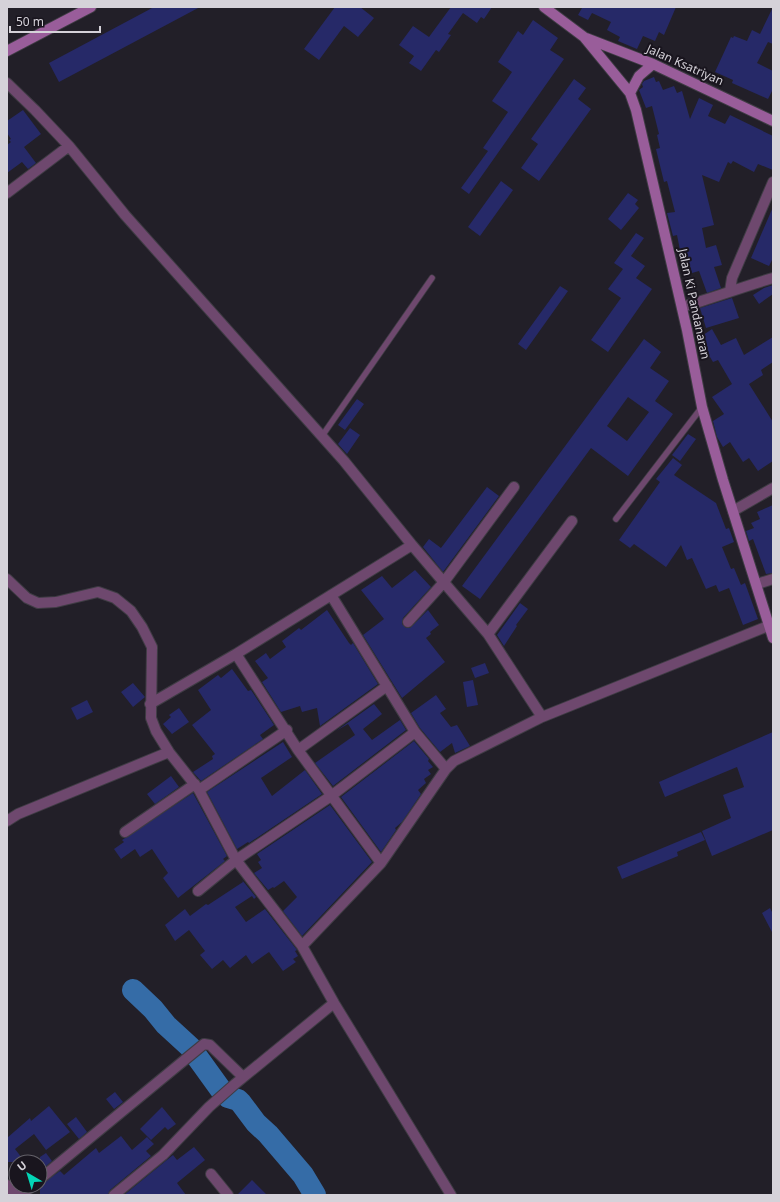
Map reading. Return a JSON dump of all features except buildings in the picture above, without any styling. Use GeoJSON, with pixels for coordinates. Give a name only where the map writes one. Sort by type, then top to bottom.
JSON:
{"type":"FeatureCollection","features":[{"type":"Feature","properties":{"kind":"main road"},"geometry":{"type":"LineString","coordinates":[[7,51],[91,7]]}},
{"type":"Feature","properties":{"kind":"main road","name":"Jalan Ki Pandanaran"},"geometry":{"type":"LineString","coordinates":[[544,7],[584,37],[630,93],[640,122],[682,307],[702,407],[733,511],[771,624],[773,638]]}},
{"type":"Feature","properties":{"kind":"main road","name":"Jalan Ksatriyan"},"geometry":{"type":"LineString","coordinates":[[584,37],[653,64],[773,121]]}},
{"type":"Feature","properties":{"kind":"main road"},"geometry":{"type":"LineString","coordinates":[[630,93],[639,76],[653,64]]}},
{"type":"Feature","properties":{"kind":"street"},"geometry":{"type":"LineString","coordinates":[[7,83],[69,146],[125,215],[322,436],[488,634],[542,717]]}},
{"type":"Feature","properties":{"kind":"street"},"geometry":{"type":"LineString","coordinates":[[7,193],[69,146]]}},
{"type":"Feature","properties":{"kind":"street"},"geometry":{"type":"LineString","coordinates":[[730,290],[732,278],[773,182]]}},
{"type":"Feature","properties":{"kind":"street"},"geometry":{"type":"LineString","coordinates":[[682,307],[717,297],[730,290],[773,278]]}},
{"type":"Feature","properties":{"kind":"street"},"geometry":{"type":"LineString","coordinates":[[408,622],[444,582],[514,487]]}},
{"type":"Feature","properties":{"kind":"street"},"geometry":{"type":"LineString","coordinates":[[733,511],[773,488]]}},
{"type":"Feature","properties":{"kind":"street"},"geometry":{"type":"LineString","coordinates":[[488,634],[572,521]]}},
{"type":"Feature","properties":{"kind":"street"},"geometry":{"type":"LineString","coordinates":[[150,704],[236,654],[412,545]]}},
{"type":"Feature","properties":{"kind":"street"},"geometry":{"type":"LineString","coordinates":[[7,579],[28,598],[38,603],[56,602],[98,592],[115,598],[130,611],[142,627],[152,647],[152,686],[150,704],[151,718],[156,731],[169,752],[197,787],[236,860],[302,946],[334,1003],[451,1195]]}},
{"type":"Feature","properties":{"kind":"street"},"geometry":{"type":"LineString","coordinates":[[757,584],[773,579]]}},
{"type":"Feature","properties":{"kind":"street"},"geometry":{"type":"LineString","coordinates":[[331,595],[414,732],[446,769]]}},
{"type":"Feature","properties":{"kind":"street"},"geometry":{"type":"LineString","coordinates":[[302,946],[381,863],[446,769],[461,756],[542,717],[771,624]]}},
{"type":"Feature","properties":{"kind":"street"},"geometry":{"type":"LineString","coordinates":[[236,654],[287,730],[298,750],[381,863]]}},
{"type":"Feature","properties":{"kind":"street"},"geometry":{"type":"LineString","coordinates":[[298,750],[387,686]]}},
{"type":"Feature","properties":{"kind":"street"},"geometry":{"type":"LineString","coordinates":[[125,832],[287,730]]}},
{"type":"Feature","properties":{"kind":"street"},"geometry":{"type":"LineString","coordinates":[[198,891],[236,860],[331,796],[414,732]]}},
{"type":"Feature","properties":{"kind":"street"},"geometry":{"type":"LineString","coordinates":[[7,821],[18,814],[169,752]]}},
{"type":"Feature","properties":{"kind":"street"},"geometry":{"type":"LineString","coordinates":[[114,1195],[163,1155],[209,1106],[334,1003]]}},
{"type":"Feature","properties":{"kind":"street"},"geometry":{"type":"LineString","coordinates":[[48,1172],[204,1044],[210,1045],[244,1077]]}},
{"type":"Feature","properties":{"kind":"street"},"geometry":{"type":"LineString","coordinates":[[211,1174],[228,1195]]}},
{"type":"Feature","properties":{"kind":"street"},"geometry":{"type":"LineString","coordinates":[[7,1185],[15,1195]]}},
{"type":"Feature","properties":{"kind":"lane"},"geometry":{"type":"LineString","coordinates":[[322,436],[432,278]]}},
{"type":"Feature","properties":{"kind":"lane"},"geometry":{"type":"LineString","coordinates":[[616,519],[702,407]]}},
{"type":"Feature","properties":{"kind":"waterway"},"geometry":{"type":"LineString","coordinates":[[133,990],[153,1009],[166,1025],[190,1047],[221,1090],[228,1097],[238,1100],[241,1103],[256,1123],[268,1134],[303,1175],[315,1195]]}}]}
